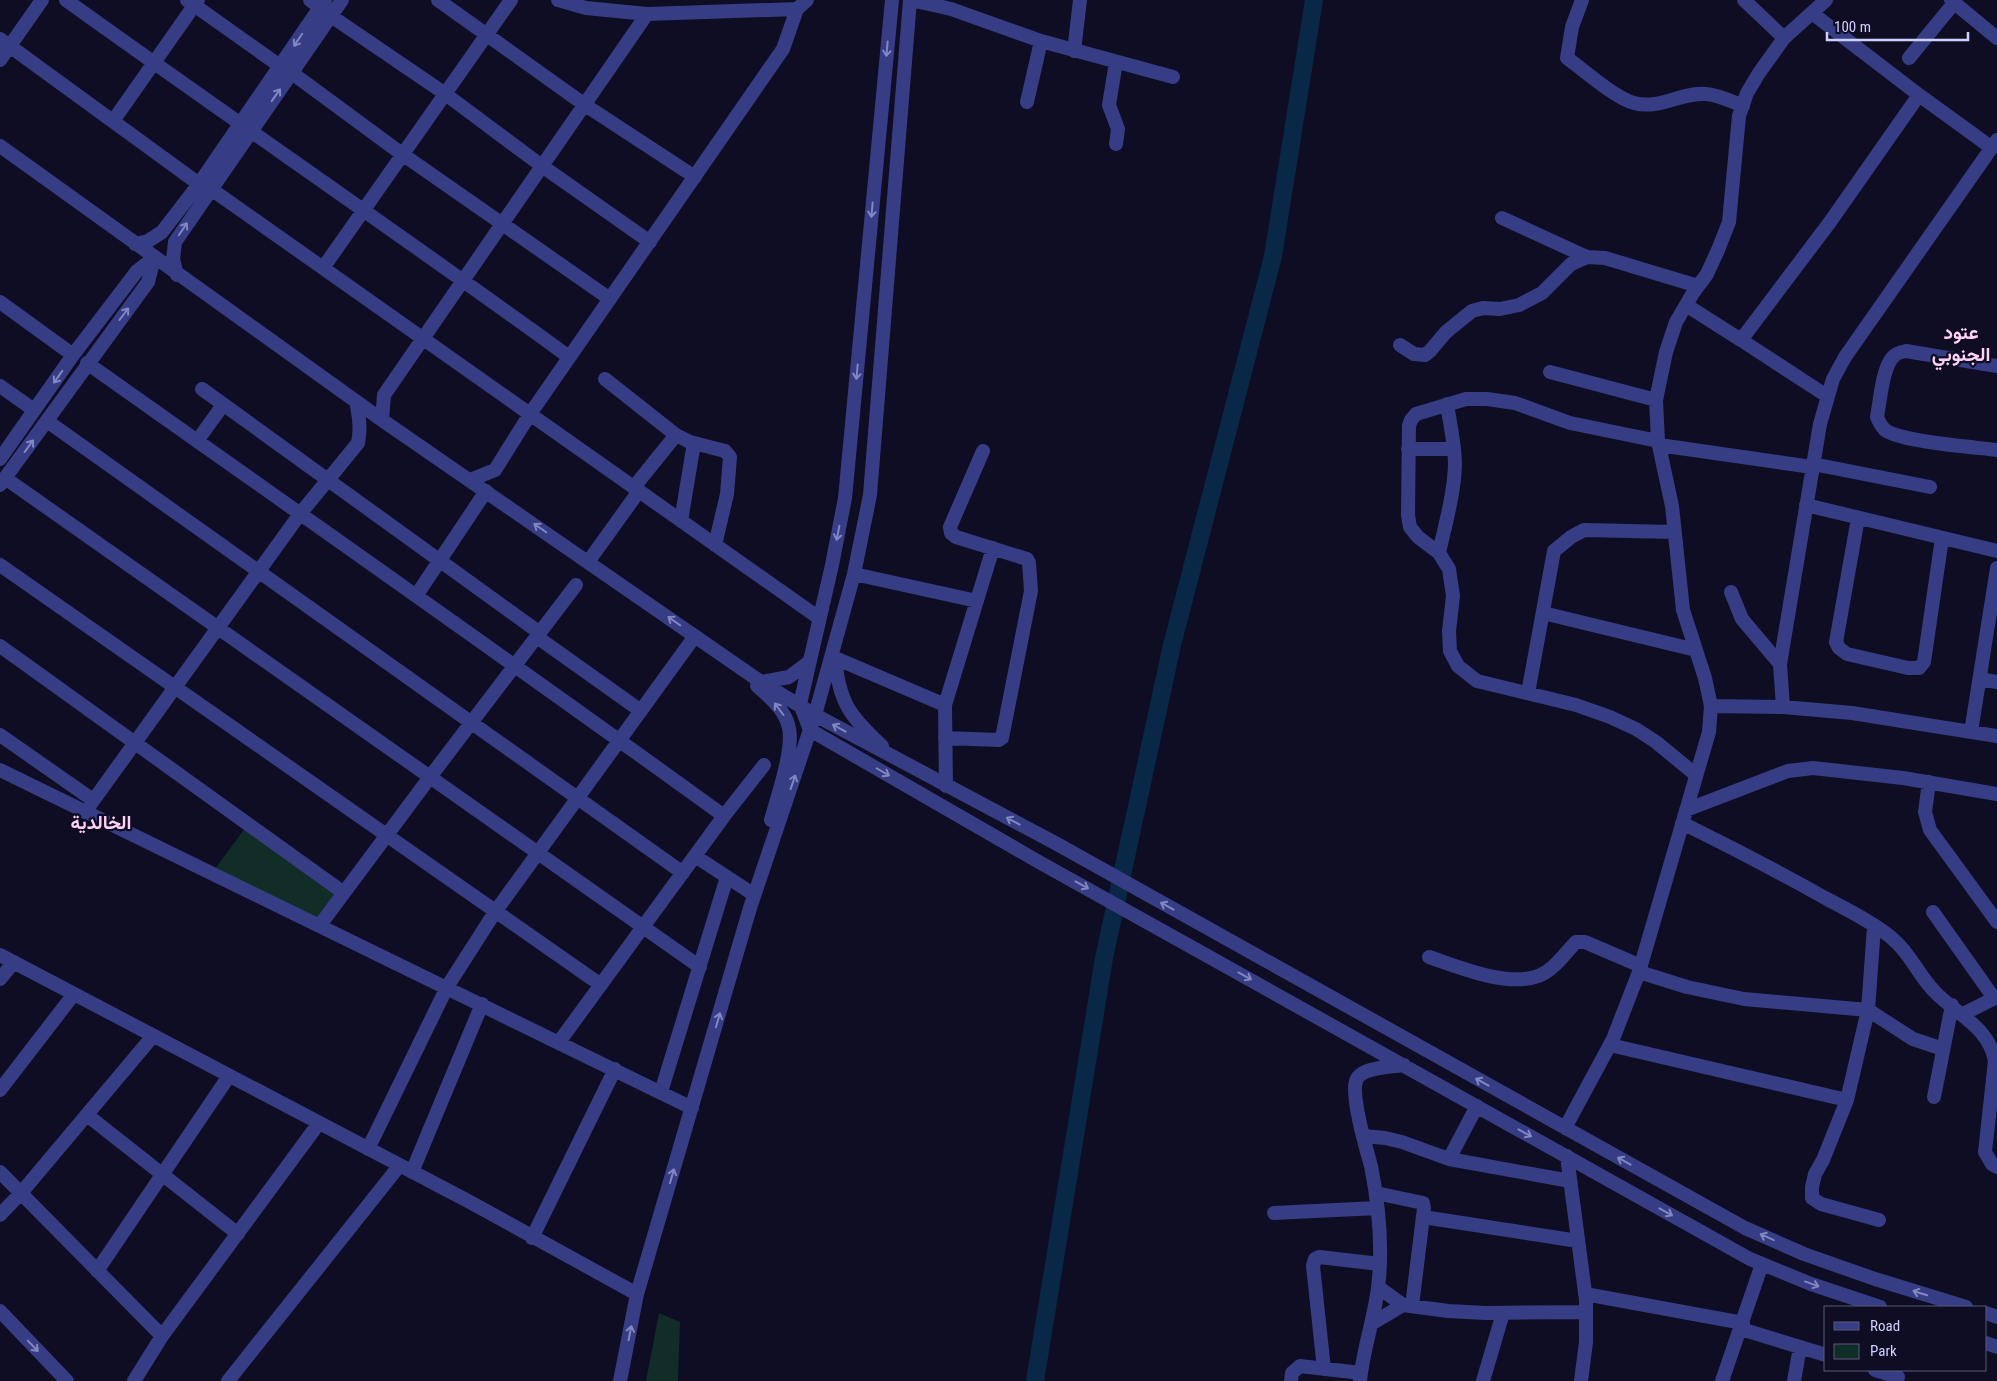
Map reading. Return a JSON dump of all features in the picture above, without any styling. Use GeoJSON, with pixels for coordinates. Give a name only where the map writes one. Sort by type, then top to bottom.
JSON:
{"type":"FeatureCollection","features":[{"type":"Feature","properties":{"kind":"street"},"geometry":{"type":"LineString","coordinates":[[0,60],[5,42],[42,0]]}},
{"type":"Feature","properties":{"kind":"street"},"geometry":{"type":"LineString","coordinates":[[66,0],[570,357]]}},
{"type":"Feature","properties":{"kind":"street"},"geometry":{"type":"LineString","coordinates":[[177,274],[173,259],[175,242],[205,186],[286,69],[322,6],[342,0]]}},
{"type":"Feature","properties":{"kind":"street"},"geometry":{"type":"LineString","coordinates":[[438,0],[585,104],[696,177]]}},
{"type":"Feature","properties":{"kind":"street"},"geometry":{"type":"LineString","coordinates":[[322,268],[510,0]]}},
{"type":"Feature","properties":{"kind":"street"},"geometry":{"type":"LineString","coordinates":[[470,480],[495,470],[530,414],[783,50],[802,5],[647,14],[558,0]]}},
{"type":"Feature","properties":{"kind":"street"},"geometry":{"type":"LineString","coordinates":[[892,0],[845,498],[800,704],[810,730],[1039,862],[1750,1259],[1811,1284],[1877,1306]]}},
{"type":"Feature","properties":{"kind":"street"},"geometry":{"type":"LineString","coordinates":[[750,908],[834,654],[854,574],[870,495],[911,0],[951,9],[1040,41],[1074,51],[1173,77]]}},
{"type":"Feature","properties":{"kind":"street"},"geometry":{"type":"LineString","coordinates":[[1074,51],[1080,0]]}},
{"type":"Feature","properties":{"kind":"street"},"geometry":{"type":"LineString","coordinates":[[1582,0],[1572,26],[1567,58],[1618,96],[1633,103],[1646,105],[1660,104],[1705,94],[1720,96],[1743,106]]}},
{"type":"Feature","properties":{"kind":"street"},"geometry":{"type":"LineString","coordinates":[[1744,0],[1784,38]]}},
{"type":"Feature","properties":{"kind":"street"},"geometry":{"type":"LineString","coordinates":[[1565,1128],[1610,1045],[1640,969],[1709,732],[1711,706],[1683,610],[1672,506],[1659,443],[1656,400],[1666,352],[1676,322],[1715,258],[1729,222],[1739,116],[1747,93],[1784,38],[1826,0]]}},
{"type":"Feature","properties":{"kind":"street"},"geometry":{"type":"LineString","coordinates":[[1909,58],[1952,1],[1997,38]]}},
{"type":"Feature","properties":{"kind":"street"},"geometry":{"type":"LineString","coordinates":[[113,121],[154,63],[193,2],[402,154],[610,299]]}},
{"type":"Feature","properties":{"kind":"street"},"geometry":{"type":"LineString","coordinates":[[322,6],[650,242]]}},
{"type":"Feature","properties":{"kind":"street"},"geometry":{"type":"LineString","coordinates":[[1783,707],[1780,664],[1812,466],[1827,396],[1833,379],[1845,357],[1994,144],[1919,95],[1812,13]]}},
{"type":"Feature","properties":{"kind":"street"},"geometry":{"type":"LineString","coordinates":[[382,420],[384,396],[422,338],[647,14]]}},
{"type":"Feature","properties":{"kind":"street"},"geometry":{"type":"LineString","coordinates":[[1027,102],[1040,41]]}},
{"type":"Feature","properties":{"kind":"street"},"geometry":{"type":"LineString","coordinates":[[5,42],[113,121],[819,618]]}},
{"type":"Feature","properties":{"kind":"street"},"geometry":{"type":"LineString","coordinates":[[1116,62],[1109,105],[1118,128],[1116,144]]}},
{"type":"Feature","properties":{"kind":"street"},"geometry":{"type":"LineString","coordinates":[[1741,340],[1830,222],[1919,95]]}},
{"type":"Feature","properties":{"kind":"street"},"geometry":{"type":"LineString","coordinates":[[0,146],[382,420],[761,682],[800,704],[815,715],[1057,844],[1744,1228],[1822,1260],[1875,1279],[1963,1306]]}},
{"type":"Feature","properties":{"kind":"street"},"geometry":{"type":"LineString","coordinates":[[135,244],[148,241],[162,232],[205,186]]}},
{"type":"Feature","properties":{"kind":"street"},"geometry":{"type":"LineString","coordinates":[[1502,218],[1587,257],[1605,258],[1698,286]]}},
{"type":"Feature","properties":{"kind":"street"},"geometry":{"type":"LineString","coordinates":[[1400,344],[1414,354],[1425,354],[1430,351],[1446,332],[1472,312],[1483,308],[1500,309],[1519,305],[1542,293],[1571,264],[1587,257]]}},
{"type":"Feature","properties":{"kind":"street"},"geometry":{"type":"LineString","coordinates":[[0,459],[73,355],[137,271],[154,258]]}},
{"type":"Feature","properties":{"kind":"street"},"geometry":{"type":"LineString","coordinates":[[154,258],[148,282],[87,363],[3,481],[218,628],[700,968]]}},
{"type":"Feature","properties":{"kind":"street"},"geometry":{"type":"LineString","coordinates":[[0,302],[73,355]]}},
{"type":"Feature","properties":{"kind":"street"},"geometry":{"type":"LineString","coordinates":[[1686,305],[1827,396]]}},
{"type":"Feature","properties":{"kind":"street"},"geometry":{"type":"LineString","coordinates":[[1997,366],[1906,351],[1899,352],[1892,358],[1887,368],[1876,417],[1879,424],[1886,431],[1907,438],[1997,450]]}},
{"type":"Feature","properties":{"kind":"street"},"geometry":{"type":"LineString","coordinates":[[87,363],[416,596],[516,664],[724,816]]}},
{"type":"Feature","properties":{"kind":"street"},"geometry":{"type":"LineString","coordinates":[[1550,372],[1656,400]]}},
{"type":"Feature","properties":{"kind":"street"},"geometry":{"type":"LineString","coordinates":[[606,379],[676,435],[694,443],[724,451],[730,457],[727,494],[715,545]]}},
{"type":"Feature","properties":{"kind":"street"},"geometry":{"type":"LineString","coordinates":[[0,386],[34,410]]}},
{"type":"Feature","properties":{"kind":"street"},"geometry":{"type":"LineString","coordinates":[[202,389],[440,561],[641,711]]}},
{"type":"Feature","properties":{"kind":"street"},"geometry":{"type":"LineString","coordinates":[[1696,775],[1656,742],[1610,716],[1576,705],[1477,681],[1458,666],[1450,651],[1449,631],[1453,596],[1449,569],[1439,553],[1418,537],[1410,527],[1408,515],[1408,449],[1411,420],[1416,414],[1447,404],[1466,399],[1487,399],[1515,403],[1570,423],[1659,443],[1812,466],[1930,487]]}},
{"type":"Feature","properties":{"kind":"street"},"geometry":{"type":"LineString","coordinates":[[89,806],[300,514],[358,443],[360,419],[356,401]]}},
{"type":"Feature","properties":{"kind":"street"},"geometry":{"type":"LineString","coordinates":[[1439,553],[1452,490],[1455,465],[1447,404]]}},
{"type":"Feature","properties":{"kind":"street"},"geometry":{"type":"LineString","coordinates":[[197,441],[223,405]]}},
{"type":"Feature","properties":{"kind":"street"},"geometry":{"type":"LineString","coordinates":[[47,421],[683,873]]}},
{"type":"Feature","properties":{"kind":"street"},"geometry":{"type":"LineString","coordinates":[[588,562],[636,489],[676,435]]}},
{"type":"Feature","properties":{"kind":"street"},"geometry":{"type":"LineString","coordinates":[[681,520],[694,443]]}},
{"type":"Feature","properties":{"kind":"street"},"geometry":{"type":"LineString","coordinates":[[1408,449],[1454,450]]}},
{"type":"Feature","properties":{"kind":"street"},"geometry":{"type":"LineString","coordinates":[[945,738],[998,740],[1004,734],[1031,591],[1027,559],[956,537],[951,532],[950,527],[983,451]]}},
{"type":"Feature","properties":{"kind":"street"},"geometry":{"type":"LineString","coordinates":[[416,596],[486,491]]}},
{"type":"Feature","properties":{"kind":"street"},"geometry":{"type":"LineString","coordinates":[[1806,505],[1997,550]]}},
{"type":"Feature","properties":{"kind":"street"},"geometry":{"type":"LineString","coordinates":[[1858,518],[1836,642],[1839,648],[1847,654],[1908,668],[1919,668],[1924,662],[1942,538]]}},
{"type":"Feature","properties":{"kind":"street"},"geometry":{"type":"LineString","coordinates":[[1528,693],[1554,551],[1571,537],[1584,530],[1675,532]]}},
{"type":"Feature","properties":{"kind":"street"},"geometry":{"type":"LineString","coordinates":[[946,786],[945,705],[993,548]]}},
{"type":"Feature","properties":{"kind":"street"},"geometry":{"type":"LineString","coordinates":[[0,565],[601,985]]}},
{"type":"Feature","properties":{"kind":"street"},"geometry":{"type":"LineString","coordinates":[[1971,732],[1997,568]]}},
{"type":"Feature","properties":{"kind":"street"},"geometry":{"type":"LineString","coordinates":[[854,574],[977,601]]}},
{"type":"Feature","properties":{"kind":"street"},"geometry":{"type":"LineString","coordinates":[[320,925],[576,585]]}},
{"type":"Feature","properties":{"kind":"street"},"geometry":{"type":"LineString","coordinates":[[1731,592],[1742,619],[1780,664]]}},
{"type":"Feature","properties":{"kind":"street"},"geometry":{"type":"LineString","coordinates":[[1543,613],[1696,650]]}},
{"type":"Feature","properties":{"kind":"street"},"geometry":{"type":"LineString","coordinates":[[368,1149],[447,987],[495,912],[695,636]]}},
{"type":"Feature","properties":{"kind":"street"},"geometry":{"type":"LineString","coordinates":[[0,646],[344,893]]}},
{"type":"Feature","properties":{"kind":"street"},"geometry":{"type":"LineString","coordinates":[[620,1381],[637,1294],[754,894],[789,746],[790,729],[778,706],[716,650]]}},
{"type":"Feature","properties":{"kind":"street"},"geometry":{"type":"LineString","coordinates":[[834,654],[945,705]]}},
{"type":"Feature","properties":{"kind":"street"},"geometry":{"type":"LineString","coordinates":[[834,654],[836,676],[842,698],[857,723],[899,761]]}},
{"type":"Feature","properties":{"kind":"street"},"geometry":{"type":"LineString","coordinates":[[761,682],[789,677],[809,662]]}},
{"type":"Feature","properties":{"kind":"street"},"geometry":{"type":"LineString","coordinates":[[1980,680],[1997,682]]}},
{"type":"Feature","properties":{"kind":"street"},"geometry":{"type":"LineString","coordinates":[[1711,706],[1783,707],[1852,713],[1997,736]]}},
{"type":"Feature","properties":{"kind":"street"},"geometry":{"type":"LineString","coordinates":[[0,735],[89,806]]}},
{"type":"Feature","properties":{"kind":"street"},"geometry":{"type":"LineString","coordinates":[[559,1042],[724,816],[764,765]]}},
{"type":"Feature","properties":{"kind":"street"},"geometry":{"type":"LineString","coordinates":[[1684,817],[1788,771],[1813,768],[1929,782],[1997,794]]}},
{"type":"Feature","properties":{"kind":"street"},"geometry":{"type":"LineString","coordinates":[[0,770],[89,806],[320,925],[692,1108]]}},
{"type":"Feature","properties":{"kind":"street"},"geometry":{"type":"LineString","coordinates":[[1929,782],[1925,812],[1930,830],[1997,922]]}},
{"type":"Feature","properties":{"kind":"street"},"geometry":{"type":"LineString","coordinates":[[1684,817],[1846,909],[1894,939],[1906,952],[1934,992],[1963,1014],[1984,1036],[1993,1048],[1996,1062],[1984,1152],[1992,1164],[1997,1167]]}},
{"type":"Feature","properties":{"kind":"street"},"geometry":{"type":"LineString","coordinates":[[695,856],[754,894]]}},
{"type":"Feature","properties":{"kind":"street"},"geometry":{"type":"LineString","coordinates":[[660,1092],[728,877]]}},
{"type":"Feature","properties":{"kind":"street"},"geometry":{"type":"LineString","coordinates":[[1933,912],[1996,998],[1963,1014]]}},
{"type":"Feature","properties":{"kind":"street"},"geometry":{"type":"LineString","coordinates":[[1874,927],[1868,1010],[1847,1100],[1823,1160],[1815,1174],[1812,1198],[1821,1204],[1879,1220]]}},
{"type":"Feature","properties":{"kind":"street"},"geometry":{"type":"LineString","coordinates":[[1429,957],[1490,976],[1513,979],[1536,977],[1552,967],[1576,942],[1585,942],[1640,969],[1687,987],[1744,999],[1868,1010],[1913,1038],[1943,1050]]}},
{"type":"Feature","properties":{"kind":"street"},"geometry":{"type":"LineString","coordinates":[[0,955],[406,1169],[637,1294]]}},
{"type":"Feature","properties":{"kind":"street"},"geometry":{"type":"LineString","coordinates":[[0,979],[14,962]]}},
{"type":"Feature","properties":{"kind":"street"},"geometry":{"type":"LineString","coordinates":[[0,1090],[74,994]]}},
{"type":"Feature","properties":{"kind":"street"},"geometry":{"type":"LineString","coordinates":[[228,1381],[406,1169],[482,1004]]}},
{"type":"Feature","properties":{"kind":"street"},"geometry":{"type":"LineString","coordinates":[[1934,1097],[1952,1005]]}},
{"type":"Feature","properties":{"kind":"street"},"geometry":{"type":"LineString","coordinates":[[0,1215],[21,1193],[153,1036]]}},
{"type":"Feature","properties":{"kind":"street"},"geometry":{"type":"LineString","coordinates":[[1610,1045],[1847,1100]]}},
{"type":"Feature","properties":{"kind":"street"},"geometry":{"type":"LineString","coordinates":[[1291,1381],[1292,1373],[1300,1366],[1361,1377],[1372,1324],[1380,1264],[1378,1208],[1355,1088],[1356,1079],[1364,1071],[1404,1065]]}},
{"type":"Feature","properties":{"kind":"street"},"geometry":{"type":"LineString","coordinates":[[532,1238],[615,1069]]}},
{"type":"Feature","properties":{"kind":"street"},"geometry":{"type":"LineString","coordinates":[[97,1271],[229,1076]]}},
{"type":"Feature","properties":{"kind":"street"},"geometry":{"type":"LineString","coordinates":[[1449,1159],[1478,1106]]}},
{"type":"Feature","properties":{"kind":"street"},"geometry":{"type":"LineString","coordinates":[[87,1114],[238,1234]]}},
{"type":"Feature","properties":{"kind":"street"},"geometry":{"type":"LineString","coordinates":[[134,1381],[162,1336],[319,1123]]}},
{"type":"Feature","properties":{"kind":"street"},"geometry":{"type":"LineString","coordinates":[[1364,1136],[1402,1142],[1449,1159],[1570,1181]]}},
{"type":"Feature","properties":{"kind":"street"},"geometry":{"type":"LineString","coordinates":[[1567,1156],[1585,1294],[1586,1342],[1581,1381]]}},
{"type":"Feature","properties":{"kind":"street"},"geometry":{"type":"LineString","coordinates":[[0,1172],[162,1336]]}},
{"type":"Feature","properties":{"kind":"street"},"geometry":{"type":"LineString","coordinates":[[1376,1193],[1423,1203],[1423,1217],[1408,1306]]}},
{"type":"Feature","properties":{"kind":"street"},"geometry":{"type":"LineString","coordinates":[[1274,1212],[1378,1208]]}},
{"type":"Feature","properties":{"kind":"street"},"geometry":{"type":"LineString","coordinates":[[1423,1217],[1578,1241]]}},
{"type":"Feature","properties":{"kind":"street"},"geometry":{"type":"LineString","coordinates":[[1324,1369],[1313,1266],[1315,1259],[1319,1257],[1380,1264]]}},
{"type":"Feature","properties":{"kind":"street"},"geometry":{"type":"LineString","coordinates":[[1722,1381],[1762,1264]]}},
{"type":"Feature","properties":{"kind":"street"},"geometry":{"type":"LineString","coordinates":[[1378,1287],[1408,1306],[1448,1311],[1503,1313],[1586,1312]]}},
{"type":"Feature","properties":{"kind":"street"},"geometry":{"type":"LineString","coordinates":[[1585,1294],[1742,1326],[1824,1354]]}},
{"type":"Feature","properties":{"kind":"street"},"geometry":{"type":"LineString","coordinates":[[1372,1324],[1408,1306]]}},
{"type":"Feature","properties":{"kind":"street"},"geometry":{"type":"LineString","coordinates":[[0,1311],[60,1379]]}},
{"type":"Feature","properties":{"kind":"street"},"geometry":{"type":"LineString","coordinates":[[1483,1381],[1503,1313]]}},
{"type":"Feature","properties":{"kind":"street"},"geometry":{"type":"LineString","coordinates":[[1794,1381],[1800,1347]]}},
{"type":"Feature","properties":{"kind":"street"},"geometry":{"type":"LineString","coordinates":[[1879,1371],[1899,1376]]}},
{"type":"Feature","properties":{"kind":"green space"},"geometry":{"type":"Polygon","coordinates":[[[248,824],[344,893],[320,925],[212,873],[248,824]]]}},
{"type":"Feature","properties":{"kind":"green space"},"geometry":{"type":"Polygon","coordinates":[[[659,1313],[680,1322],[678,1381],[646,1381],[659,1313]]]}},
{"type":"Feature","properties":{"kind":"waterway"},"geometry":{"type":"LineString","coordinates":[[1035,1381],[1104,958],[1172,645],[1273,256],[1314,0]]}},
{"type":"Feature","properties":{"kind":"district","name":"عتود الجنوبي"},"geometry":{"type":"Point","coordinates":[1961,343]}},
{"type":"Feature","properties":{"kind":"district","name":"الخالدية"},"geometry":{"type":"Point","coordinates":[101,822]}}]}
